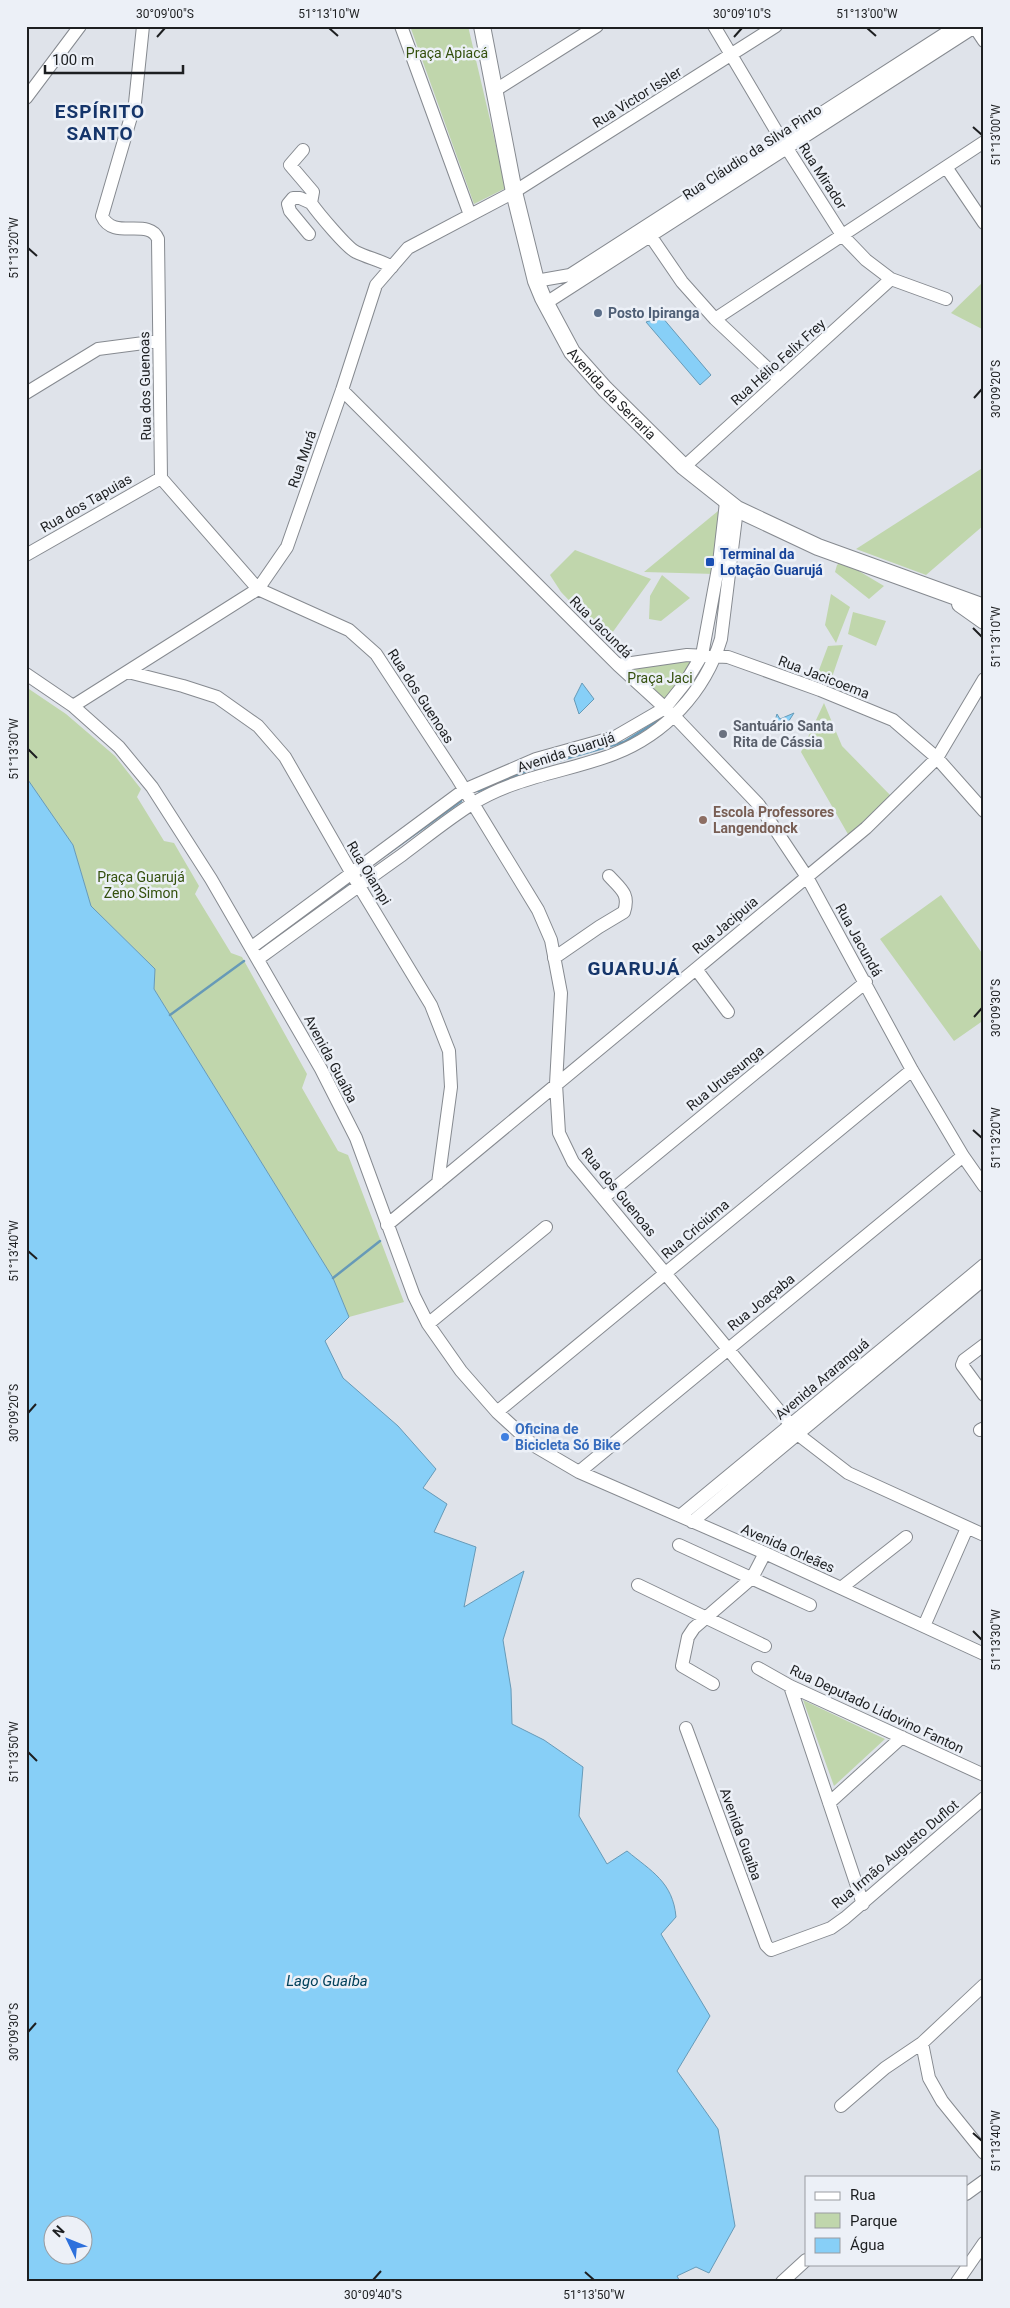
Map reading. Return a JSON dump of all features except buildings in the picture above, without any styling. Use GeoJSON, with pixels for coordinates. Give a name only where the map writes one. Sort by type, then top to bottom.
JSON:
{"type":"FeatureCollection","features":[{"type":"Feature","properties":{"kind":"main road","name":"Avenida da Serraria"},"geometry":{"type":"LineString","coordinates":[[482,26],[514,192],[536,281],[572,352],[605,389],[684,467],[732,506],[818,547],[984,607]]}},
{"type":"Feature","properties":{"kind":"main road","name":"Avenida da Serraria"},"geometry":{"type":"LineString","coordinates":[[947,594],[984,621]]}},
{"type":"Feature","properties":{"kind":"street"},"geometry":{"type":"LineString","coordinates":[[26,98],[80,26]]}},
{"type":"Feature","properties":{"kind":"street"},"geometry":{"type":"LineString","coordinates":[[401,26],[470,215]]}},
{"type":"Feature","properties":{"kind":"street"},"geometry":{"type":"LineString","coordinates":[[494,91],[597,26]]}},
{"type":"Feature","properties":{"kind":"street","name":"Rua Mirador"},"geometry":{"type":"LineString","coordinates":[[714,26],[842,235],[866,260],[891,279],[946,300]]}},
{"type":"Feature","properties":{"kind":"street","name":"Rua Victor Issler"},"geometry":{"type":"LineString","coordinates":[[514,192],[776,26]]}},
{"type":"Feature","properties":{"kind":"street","name":"Rua Cláudio da Silva Pinto"},"geometry":{"type":"LineString","coordinates":[[887,77],[957,26]]}},
{"type":"Feature","properties":{"kind":"street"},"geometry":{"type":"LineString","coordinates":[[975,27],[984,41]]}},
{"type":"Feature","properties":{"kind":"street","name":"Rua Cláudio da Silva Pinto"},"geometry":{"type":"LineString","coordinates":[[536,281],[570,276],[647,231],[887,77],[975,27]]}},
{"type":"Feature","properties":{"kind":"street","name":"Rua dos Guenoas"},"geometry":{"type":"LineString","coordinates":[[144,28],[135,103],[102,216],[105,223],[112,227],[149,230],[157,236],[161,478],[258,589],[349,630],[376,654],[473,803],[538,910],[551,940],[561,993],[556,1084],[559,1133],[573,1162],[793,1429],[819,1452],[848,1473],[984,1535]]}},
{"type":"Feature","properties":{"kind":"street"},"geometry":{"type":"LineString","coordinates":[[715,319],[984,142]]}},
{"type":"Feature","properties":{"kind":"street"},"geometry":{"type":"LineString","coordinates":[[303,150],[290,165],[313,192],[312,203]]}},
{"type":"Feature","properties":{"kind":"street"},"geometry":{"type":"LineString","coordinates":[[946,167],[984,223]]}},
{"type":"Feature","properties":{"kind":"street","name":"Rua Murá"},"geometry":{"type":"LineString","coordinates":[[73,706],[258,589],[287,547],[342,390],[376,285],[408,248],[514,192]]}},
{"type":"Feature","properties":{"kind":"street"},"geometry":{"type":"LineString","coordinates":[[309,234],[290,211],[288,204],[293,198],[300,198],[312,203],[323,221],[353,251],[378,259],[392,267]]}},
{"type":"Feature","properties":{"kind":"street"},"geometry":{"type":"LineString","coordinates":[[647,231],[682,282],[715,319],[780,380]]}},
{"type":"Feature","properties":{"kind":"street","name":"Rua Cláudio da Silva Pinto"},"geometry":{"type":"LineString","coordinates":[[546,303],[647,231]]}},
{"type":"Feature","properties":{"kind":"street","name":"Rua Hélio Felix Frey"},"geometry":{"type":"LineString","coordinates":[[684,467],[891,279]]}},
{"type":"Feature","properties":{"kind":"street"},"geometry":{"type":"LineString","coordinates":[[26,393],[98,348],[159,341]]}},
{"type":"Feature","properties":{"kind":"street","name":"Rua Jacundá"},"geometry":{"type":"LineString","coordinates":[[342,390],[618,665],[675,717],[759,805],[807,877],[866,982],[912,1070],[963,1156],[984,1186]]}},
{"type":"Feature","properties":{"kind":"street","name":"Rua dos Tapuias"},"geometry":{"type":"LineString","coordinates":[[26,555],[161,478]]}},
{"type":"Feature","properties":{"kind":"street","name":"Avenida Guarujá"},"geometry":{"type":"LineString","coordinates":[[255,953],[352,873],[464,790],[536,759],[615,737],[665,708],[685,683],[702,655],[732,506]]}},
{"type":"Feature","properties":{"kind":"street","name":"Avenida Guarujá"},"geometry":{"type":"LineString","coordinates":[[255,953],[359,886],[473,803],[535,775],[625,749],[675,717],[696,691],[716,657],[722,630],[732,506]]}},
{"type":"Feature","properties":{"kind":"street","name":"Rua Jacicoema"},"geometry":{"type":"LineString","coordinates":[[618,665],[702,655],[728,657],[820,690],[893,720],[937,758],[984,811]]}},
{"type":"Feature","properties":{"kind":"street","name":"Rua Oiampi"},"geometry":{"type":"LineString","coordinates":[[128,672],[217,697],[258,726],[286,757],[359,886],[431,1005],[448,1051],[451,1087],[438,1183]]}},
{"type":"Feature","properties":{"kind":"street","name":"Avenida Guaíba"},"geometry":{"type":"LineString","coordinates":[[26,674],[73,706],[119,747],[152,787],[255,953],[321,1069],[356,1138],[414,1296],[428,1324],[462,1371],[497,1412],[533,1446],[579,1472]]}},
{"type":"Feature","properties":{"kind":"street","name":"Rua Jacipuia"},"geometry":{"type":"LineString","coordinates":[[387,1225],[866,828],[937,758],[984,679]]}},
{"type":"Feature","properties":{"kind":"street"},"geometry":{"type":"LineString","coordinates":[[554,958],[624,912],[628,902],[625,894],[609,876]]}},
{"type":"Feature","properties":{"kind":"street"},"geometry":{"type":"LineString","coordinates":[[696,969],[728,1012]]}},
{"type":"Feature","properties":{"kind":"street","name":"Rua Urussunga"},"geometry":{"type":"LineString","coordinates":[[603,1198],[866,982]]}},
{"type":"Feature","properties":{"kind":"street","name":"Rua Criciúma"},"geometry":{"type":"LineString","coordinates":[[497,1412],[912,1070]]}},
{"type":"Feature","properties":{"kind":"street","name":"Rua Joaçaba"},"geometry":{"type":"LineString","coordinates":[[579,1472],[963,1156]]}},
{"type":"Feature","properties":{"kind":"street"},"geometry":{"type":"LineString","coordinates":[[428,1324],[546,1227]]}},
{"type":"Feature","properties":{"kind":"street","name":"Avenida Araranguá"},"geometry":{"type":"LineString","coordinates":[[680,1516],[793,1429],[947,1302],[984,1265]]}},
{"type":"Feature","properties":{"kind":"street","name":"Avenida Araranguá"},"geometry":{"type":"LineString","coordinates":[[947,1302],[984,1278]]}},
{"type":"Feature","properties":{"kind":"street"},"geometry":{"type":"LineString","coordinates":[[984,1345],[964,1360],[962,1365],[984,1395]]}},
{"type":"Feature","properties":{"kind":"street","name":"Avenida Araranguá"},"geometry":{"type":"LineString","coordinates":[[692,1522],[793,1429]]}},
{"type":"Feature","properties":{"kind":"street","name":"Avenida Orleães"},"geometry":{"type":"LineString","coordinates":[[579,1472],[765,1553],[984,1654]]}},
{"type":"Feature","properties":{"kind":"street"},"geometry":{"type":"LineString","coordinates":[[924,1626],[967,1528]]}},
{"type":"Feature","properties":{"kind":"street"},"geometry":{"type":"LineString","coordinates":[[841,1588],[906,1537]]}},
{"type":"Feature","properties":{"kind":"street"},"geometry":{"type":"LineString","coordinates":[[679,1545],[810,1605]]}},
{"type":"Feature","properties":{"kind":"street"},"geometry":{"type":"LineString","coordinates":[[712,1684],[686,1669],[682,1662],[688,1637],[705,1617],[752,1578],[765,1553]]}},
{"type":"Feature","properties":{"kind":"street"},"geometry":{"type":"LineString","coordinates":[[638,1586],[765,1646]]}},
{"type":"Feature","properties":{"kind":"street","name":"Rua Deputado Lidovino Fanton"},"geometry":{"type":"LineString","coordinates":[[758,1668],[790,1686],[984,1775]]}},
{"type":"Feature","properties":{"kind":"street"},"geometry":{"type":"LineString","coordinates":[[790,1686],[863,1904]]}},
{"type":"Feature","properties":{"kind":"street","name":"Avenida Guaíba"},"geometry":{"type":"LineString","coordinates":[[686,1728],[768,1949]]}},
{"type":"Feature","properties":{"kind":"street"},"geometry":{"type":"LineString","coordinates":[[829,1803],[902,1738]]}},
{"type":"Feature","properties":{"kind":"street","name":"Rua Irmão Augusto Duflot"},"geometry":{"type":"LineString","coordinates":[[768,1949],[774,1950],[830,1928],[863,1904],[984,1798]]}},
{"type":"Feature","properties":{"kind":"street"},"geometry":{"type":"LineString","coordinates":[[840,2106],[885,2068],[922,2043],[984,1985]]}},
{"type":"Feature","properties":{"kind":"street"},"geometry":{"type":"LineString","coordinates":[[922,2043],[929,2078],[942,2101],[984,2153]]}},
{"type":"Feature","properties":{"kind":"street"},"geometry":{"type":"LineString","coordinates":[[968,2193],[984,2181]]}},
{"type":"Feature","properties":{"kind":"street"},"geometry":{"type":"LineString","coordinates":[[957,2282],[984,2243]]}},
{"type":"Feature","properties":{"kind":"street"},"geometry":{"type":"LineString","coordinates":[[782,2282],[805,2261]]}},
{"type":"Feature","properties":{"kind":"green space","name":"Praça Apiacá"},"geometry":{"type":"Polygon","coordinates":[[[410,26],[468,26],[506,188],[474,204],[410,26]]]}},
{"type":"Feature","properties":{"kind":"green space"},"geometry":{"type":"Polygon","coordinates":[[[984,281],[984,330],[951,313],[984,281]]]}},
{"type":"Feature","properties":{"kind":"green space"},"geometry":{"type":"Polygon","coordinates":[[[984,467],[984,525],[926,575],[856,549],[984,467]]]}},
{"type":"Feature","properties":{"kind":"green space"},"geometry":{"type":"Polygon","coordinates":[[[718,511],[722,518],[715,574],[644,572],[718,511]]]}},
{"type":"Feature","properties":{"kind":"green space"},"geometry":{"type":"Polygon","coordinates":[[[575,550],[651,579],[607,640],[561,592],[550,575],[575,550]]]}},
{"type":"Feature","properties":{"kind":"green space"},"geometry":{"type":"Polygon","coordinates":[[[842,561],[884,586],[869,599],[835,572],[837,565],[842,561]]]}},
{"type":"Feature","properties":{"kind":"green space"},"geometry":{"type":"Polygon","coordinates":[[[662,575],[690,598],[661,621],[649,619],[650,596],[662,575]]]}},
{"type":"Feature","properties":{"kind":"green space"},"geometry":{"type":"Polygon","coordinates":[[[831,594],[850,607],[836,643],[825,625],[831,594]]]}},
{"type":"Feature","properties":{"kind":"green space"},"geometry":{"type":"Polygon","coordinates":[[[853,612],[886,621],[876,646],[848,634],[853,612]]]}},
{"type":"Feature","properties":{"kind":"green space"},"geometry":{"type":"Polygon","coordinates":[[[843,645],[830,683],[816,678],[828,646],[843,645]]]}},
{"type":"Feature","properties":{"kind":"green space","name":"Praça Jaci"},"geometry":{"type":"Polygon","coordinates":[[[693,659],[664,701],[624,667],[693,659]]]}},
{"type":"Feature","properties":{"kind":"green space","name":"Praça Guarujá Zeno Simon"},"geometry":{"type":"Polygon","coordinates":[[[26,687],[66,714],[115,756],[141,789],[137,797],[164,841],[174,843],[199,886],[195,894],[231,953],[242,957],[307,1074],[302,1088],[338,1151],[348,1155],[404,1302],[349,1317],[333,1278],[154,989],[155,969],[91,906],[73,845],[26,777],[26,687]]]}},
{"type":"Feature","properties":{"kind":"green space"},"geometry":{"type":"Polygon","coordinates":[[[824,703],[842,746],[892,797],[849,836],[801,752],[824,703]]]}},
{"type":"Feature","properties":{"kind":"green space"},"geometry":{"type":"Polygon","coordinates":[[[941,895],[984,956],[984,1020],[954,1041],[880,939],[941,895]]]}},
{"type":"Feature","properties":{"kind":"green space"},"geometry":{"type":"Polygon","coordinates":[[[803,1700],[885,1739],[834,1786],[803,1700]]]}},
{"type":"Feature","properties":{"kind":"water"},"geometry":{"type":"Polygon","coordinates":[[[662,317],[711,375],[700,385],[646,322],[662,317]]]}},
{"type":"Feature","properties":{"kind":"water"},"geometry":{"type":"Polygon","coordinates":[[[582,683],[594,699],[579,714],[574,699],[582,683]]]}},
{"type":"Feature","properties":{"kind":"water"},"geometry":{"type":"Polygon","coordinates":[[[794,713],[783,730],[772,730],[777,714],[780,719],[794,713]]]}},
{"type":"Feature","properties":{"kind":"water","name":"Lago Guaíba"},"geometry":{"type":"Polygon","coordinates":[[[26,777],[73,845],[91,906],[155,969],[154,989],[333,1278],[349,1317],[325,1341],[343,1378],[398,1426],[436,1469],[423,1488],[447,1504],[434,1532],[476,1547],[464,1607],[524,1571],[503,1640],[511,1689],[512,1724],[544,1740],[583,1767],[579,1816],[607,1864],[627,1851],[659,1878],[666,1886],[670,1895],[676,1917],[661,1934],[710,2016],[677,2071],[718,2129],[735,2226],[709,2273],[696,2267],[677,2276],[680,2282],[26,2282],[26,777]]]}},
{"type":"Feature","properties":{"kind":"waterway"},"geometry":{"type":"LineString","coordinates":[[478,791],[537,767],[624,742],[659,720]]}},
{"type":"Feature","properties":{"kind":"waterway"},"geometry":{"type":"LineString","coordinates":[[387,854],[461,801]]}},
{"type":"Feature","properties":{"kind":"waterway"},"geometry":{"type":"LineString","coordinates":[[269,943],[349,883]]}},
{"type":"Feature","properties":{"kind":"waterway"},"geometry":{"type":"LineString","coordinates":[[170,1015],[244,961]]}},
{"type":"Feature","properties":{"kind":"waterway"},"geometry":{"type":"LineString","coordinates":[[333,1278],[380,1241]]}},
{"type":"Feature","properties":{"kind":"place","name":"Posto Ipiranga"},"geometry":{"type":"Point","coordinates":[598,313]}},
{"type":"Feature","properties":{"kind":"place","name":"Terminal da Lotação Guarujá"},"geometry":{"type":"Point","coordinates":[710,562]}},
{"type":"Feature","properties":{"kind":"place","name":"Santuário Santa Rita de Cássia"},"geometry":{"type":"Point","coordinates":[723,734]}},
{"type":"Feature","properties":{"kind":"place","name":"Escola Professores Langendonck"},"geometry":{"type":"Point","coordinates":[703,820]}},
{"type":"Feature","properties":{"kind":"place","name":"Oficina de Bicicleta Só Bike"},"geometry":{"type":"Point","coordinates":[505,1437]}},
{"type":"Feature","properties":{"kind":"district","name":"ESPÍRITO SANTO"},"geometry":{"type":"Point","coordinates":[100,122]}},
{"type":"Feature","properties":{"kind":"district","name":"GUARUJÁ"},"geometry":{"type":"Point","coordinates":[634,968]}}]}
